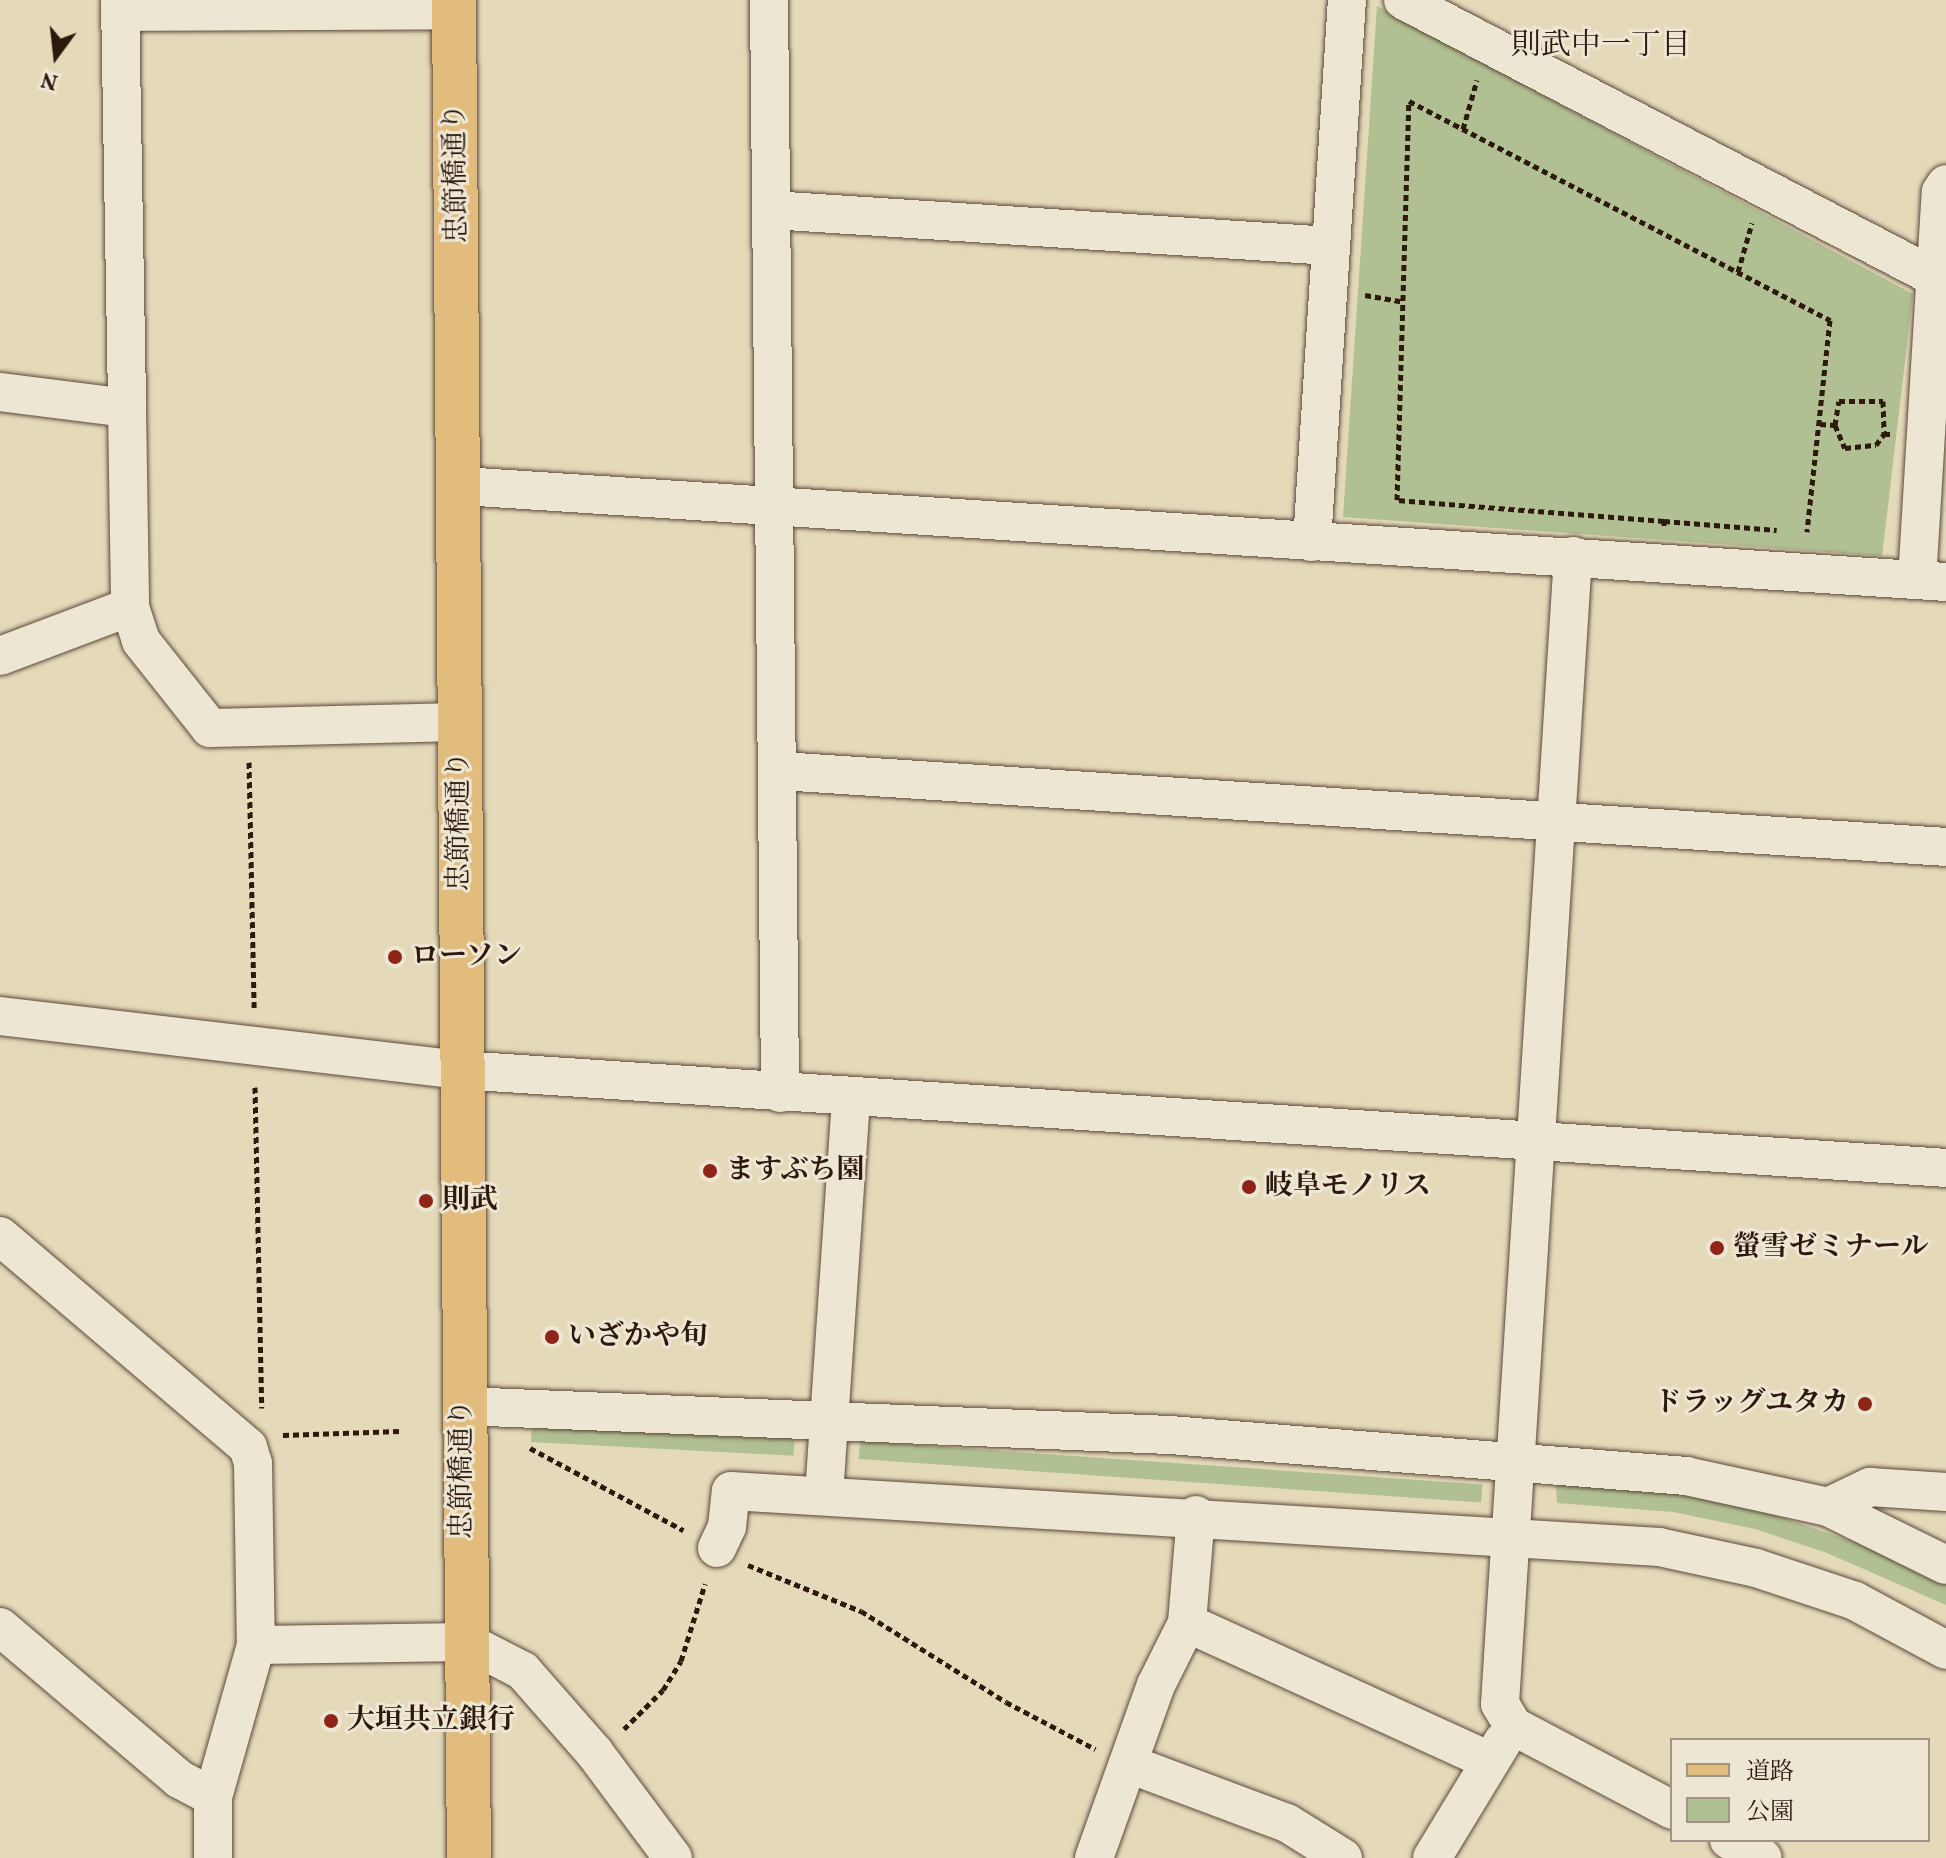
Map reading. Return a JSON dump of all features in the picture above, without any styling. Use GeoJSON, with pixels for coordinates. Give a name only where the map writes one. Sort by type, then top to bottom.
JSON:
{"type":"FeatureCollection","features":[{"type":"Feature","properties":{"kind":"main road","name":"忠節橋通り"},"geometry":{"type":"LineString","coordinates":[[454,5],[462,486],[460,1070],[469,1858]]}},
{"type":"Feature","properties":{"kind":"street"},"geometry":{"type":"LineString","coordinates":[[769,0],[773,508],[781,771],[775,792],[780,1093]]}},
{"type":"Feature","properties":{"kind":"street"},"geometry":{"type":"LineString","coordinates":[[1312,542],[1347,0]]}},
{"type":"Feature","properties":{"kind":"street"},"geometry":{"type":"LineString","coordinates":[[1403,0],[1942,283]]}},
{"type":"Feature","properties":{"kind":"street"},"geometry":{"type":"LineString","coordinates":[[454,5],[120,6],[130,607],[141,641],[210,728],[460,722]]}},
{"type":"Feature","properties":{"kind":"street"},"geometry":{"type":"LineString","coordinates":[[462,486],[1932,581],[1927,433],[1942,283],[1941,192],[1946,184]]}},
{"type":"Feature","properties":{"kind":"street"},"geometry":{"type":"LineString","coordinates":[[771,210],[1331,246]]}},
{"type":"Feature","properties":{"kind":"street"},"geometry":{"type":"LineString","coordinates":[[0,392],[127,408]]}},
{"type":"Feature","properties":{"kind":"street"},"geometry":{"type":"LineString","coordinates":[[1573,556],[1500,1704],[1513,1726],[1670,1809]]}},
{"type":"Feature","properties":{"kind":"street"},"geometry":{"type":"LineString","coordinates":[[0,656],[130,607]]}},
{"type":"Feature","properties":{"kind":"street"},"geometry":{"type":"LineString","coordinates":[[781,771],[1946,847]]}},
{"type":"Feature","properties":{"kind":"street"},"geometry":{"type":"LineString","coordinates":[[0,1016],[460,1070],[1946,1168]]}},
{"type":"Feature","properties":{"kind":"street"},"geometry":{"type":"LineString","coordinates":[[824,1495],[826,1424],[851,1097]]}},
{"type":"Feature","properties":{"kind":"street"},"geometry":{"type":"LineString","coordinates":[[0,1236],[255,1441],[256,1645],[213,1797],[213,1858]]}},
{"type":"Feature","properties":{"kind":"street"},"geometry":{"type":"LineString","coordinates":[[463,1406],[826,1424],[1170,1435],[1686,1476],[1828,1507],[1946,1565]]}},
{"type":"Feature","properties":{"kind":"street"},"geometry":{"type":"LineString","coordinates":[[1828,1507],[1870,1487],[1946,1492]]}},
{"type":"Feature","properties":{"kind":"street"},"geometry":{"type":"LineString","coordinates":[[717,1548],[727,1527],[731,1491],[1196,1515],[1659,1547],[1756,1568],[1855,1601],[1946,1650]]}},
{"type":"Feature","properties":{"kind":"street"},"geometry":{"type":"LineString","coordinates":[[1094,1858],[1156,1685],[1187,1623],[1196,1515]]}},
{"type":"Feature","properties":{"kind":"street"},"geometry":{"type":"LineString","coordinates":[[1187,1623],[1490,1761]]}},
{"type":"Feature","properties":{"kind":"street"},"geometry":{"type":"LineString","coordinates":[[0,1627],[179,1779],[213,1797]]}},
{"type":"Feature","properties":{"kind":"street"},"geometry":{"type":"LineString","coordinates":[[256,1645],[467,1642],[523,1671],[594,1752],[673,1858]]}},
{"type":"Feature","properties":{"kind":"street"},"geometry":{"type":"LineString","coordinates":[[1432,1858],[1513,1726]]}},
{"type":"Feature","properties":{"kind":"street"},"geometry":{"type":"LineString","coordinates":[[1129,1764],[1287,1823],[1343,1858]]}},
{"type":"Feature","properties":{"kind":"street"},"geometry":{"type":"LineString","coordinates":[[1733,1842],[1763,1858]]}},
{"type":"Feature","properties":{"kind":"path"},"geometry":{"type":"LineString","coordinates":[[1463,129],[1488,45]]}},
{"type":"Feature","properties":{"kind":"path"},"geometry":{"type":"LineString","coordinates":[[1781,530],[1397,500],[1409,101],[1830,320],[1811,532],[1796,531]]}},
{"type":"Feature","properties":{"kind":"path"},"geometry":{"type":"LineString","coordinates":[[1738,272],[1761,189]]}},
{"type":"Feature","properties":{"kind":"path"},"geometry":{"type":"LineString","coordinates":[[1839,401],[1883,401],[1884,434],[1876,445],[1845,448],[1835,425],[1839,401]]}},
{"type":"Feature","properties":{"kind":"path"},"geometry":{"type":"LineString","coordinates":[[1820,424],[1835,425]]}},
{"type":"Feature","properties":{"kind":"path"},"geometry":{"type":"LineString","coordinates":[[1884,434],[1927,433]]}},
{"type":"Feature","properties":{"kind":"path"},"geometry":{"type":"LineString","coordinates":[[1662,562],[1664,521]]}},
{"type":"Feature","properties":{"kind":"path"},"geometry":{"type":"LineString","coordinates":[[248,726],[254,1009]]}},
{"type":"Feature","properties":{"kind":"path"},"geometry":{"type":"LineString","coordinates":[[255,1087],[255,1441],[400,1431]]}},
{"type":"Feature","properties":{"kind":"path"},"geometry":{"type":"LineString","coordinates":[[518,1439],[717,1548],[861,1611],[1006,1702],[1129,1764]]}},
{"type":"Feature","properties":{"kind":"path"},"geometry":{"type":"LineString","coordinates":[[594,1752],[637,1718],[681,1661],[717,1548]]}},
{"type":"Feature","properties":{"kind":"green space"},"geometry":{"type":"Polygon","coordinates":[[[1377,6],[1913,294],[1882,556],[1343,517],[1377,6]]]}},
{"type":"Feature","properties":{"kind":"green space"},"geometry":{"type":"Polygon","coordinates":[[[532,1421],[795,1435],[794,1456],[531,1442],[532,1421]]]}},
{"type":"Feature","properties":{"kind":"green space"},"geometry":{"type":"Polygon","coordinates":[[[860,1441],[1482,1485],[1481,1502],[859,1459],[860,1441]]]}},
{"type":"Feature","properties":{"kind":"green space"},"geometry":{"type":"Polygon","coordinates":[[[1556,1484],[1668,1492],[1760,1510],[1892,1555],[1946,1584],[1946,1605],[1827,1553],[1755,1529],[1673,1512],[1557,1503],[1556,1484]]]}},
{"type":"Feature","properties":{"kind":"place","name":"ローソン"},"geometry":{"type":"Point","coordinates":[395,957]}},
{"type":"Feature","properties":{"kind":"place","name":"ますぶち園"},"geometry":{"type":"Point","coordinates":[710,1171]}},
{"type":"Feature","properties":{"kind":"place","name":"岐阜モノリス"},"geometry":{"type":"Point","coordinates":[1249,1187]}},
{"type":"Feature","properties":{"kind":"place","name":"則武"},"geometry":{"type":"Point","coordinates":[426,1201]}},
{"type":"Feature","properties":{"kind":"place","name":"螢雪ゼミナール"},"geometry":{"type":"Point","coordinates":[1717,1248]}},
{"type":"Feature","properties":{"kind":"place","name":"いざかや旬"},"geometry":{"type":"Point","coordinates":[552,1337]}},
{"type":"Feature","properties":{"kind":"place","name":"ドラッグユタカ"},"geometry":{"type":"Point","coordinates":[1865,1404]}},
{"type":"Feature","properties":{"kind":"place","name":"大垣共立銀行"},"geometry":{"type":"Point","coordinates":[331,1721]}},
{"type":"Feature","properties":{"kind":"district","name":"則武中一丁目"},"geometry":{"type":"Point","coordinates":[1601,46]}}]}
